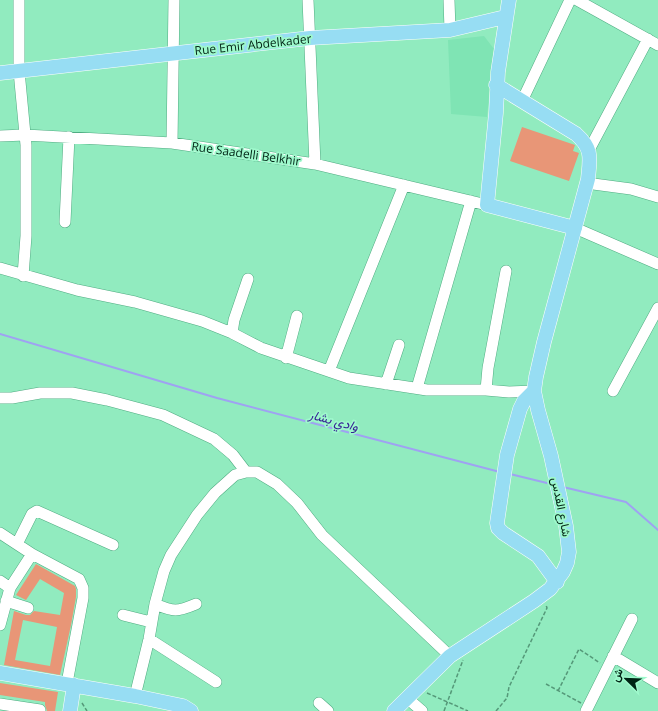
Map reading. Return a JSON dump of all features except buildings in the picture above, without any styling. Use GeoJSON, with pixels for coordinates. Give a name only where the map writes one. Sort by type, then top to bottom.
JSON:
{"type":"FeatureCollection","features":[{"type":"Feature","properties":{"kind":"main road"},"geometry":{"type":"LineString","coordinates":[[509,0],[496,85],[496,113],[487,205],[575,228]]}},
{"type":"Feature","properties":{"kind":"main road","name":"Rue Emir Abdelkader"},"geometry":{"type":"LineString","coordinates":[[0,73],[310,38],[450,30],[506,17]]}},
{"type":"Feature","properties":{"kind":"main road"},"geometry":{"type":"LineString","coordinates":[[496,85],[576,134],[584,141],[589,150]]}},
{"type":"Feature","properties":{"kind":"main road","name":"شارع القدس"},"geometry":{"type":"LineString","coordinates":[[394,711],[450,656],[543,596],[557,582],[563,572],[569,552],[566,526],[551,456],[534,391],[536,377],[586,183],[590,158],[589,150]]}},
{"type":"Feature","properties":{"kind":"main road"},"geometry":{"type":"LineString","coordinates":[[534,391],[524,401],[520,409],[508,455],[497,523],[498,528],[503,533],[538,556],[557,582]]}},
{"type":"Feature","properties":{"kind":"main road"},"geometry":{"type":"LineString","coordinates":[[0,672],[135,696],[183,706],[192,711]]}},
{"type":"Feature","properties":{"kind":"main road"},"geometry":{"type":"LineString","coordinates":[[70,711],[71,684]]}},
{"type":"Feature","properties":{"kind":"street"},"geometry":{"type":"LineString","coordinates":[[19,0],[19,71],[25,135],[26,236],[23,276]]}},
{"type":"Feature","properties":{"kind":"street"},"geometry":{"type":"LineString","coordinates":[[172,143],[174,0]]}},
{"type":"Feature","properties":{"kind":"street"},"geometry":{"type":"LineString","coordinates":[[308,0],[315,164]]}},
{"type":"Feature","properties":{"kind":"street"},"geometry":{"type":"LineString","coordinates":[[449,0],[450,30]]}},
{"type":"Feature","properties":{"kind":"street"},"geometry":{"type":"LineString","coordinates":[[522,101],[570,0]]}},
{"type":"Feature","properties":{"kind":"street"},"geometry":{"type":"LineString","coordinates":[[577,0],[653,42],[589,150]]}},
{"type":"Feature","properties":{"kind":"street","name":"Rue Saadelli Belkhir"},"geometry":{"type":"LineString","coordinates":[[0,136],[25,135],[172,143],[315,164],[487,205]]}},
{"type":"Feature","properties":{"kind":"street"},"geometry":{"type":"LineString","coordinates":[[65,222],[69,137]]}},
{"type":"Feature","properties":{"kind":"street"},"geometry":{"type":"LineString","coordinates":[[586,183],[631,189],[658,197]]}},
{"type":"Feature","properties":{"kind":"street"},"geometry":{"type":"LineString","coordinates":[[329,371],[404,185]]}},
{"type":"Feature","properties":{"kind":"street"},"geometry":{"type":"LineString","coordinates":[[417,388],[471,201]]}},
{"type":"Feature","properties":{"kind":"street"},"geometry":{"type":"LineString","coordinates":[[575,228],[658,264]]}},
{"type":"Feature","properties":{"kind":"street"},"geometry":{"type":"LineString","coordinates":[[0,268],[23,276],[149,306],[202,322],[286,358],[349,378],[427,390],[486,390],[509,392],[534,391]]}},
{"type":"Feature","properties":{"kind":"street"},"geometry":{"type":"LineString","coordinates":[[486,390],[488,368],[506,270]]}},
{"type":"Feature","properties":{"kind":"street"},"geometry":{"type":"LineString","coordinates":[[232,334],[234,320],[248,279]]}},
{"type":"Feature","properties":{"kind":"street"},"geometry":{"type":"LineString","coordinates":[[613,391],[658,308]]}},
{"type":"Feature","properties":{"kind":"street"},"geometry":{"type":"LineString","coordinates":[[286,358],[297,316]]}},
{"type":"Feature","properties":{"kind":"street"},"geometry":{"type":"LineString","coordinates":[[386,384],[399,345]]}},
{"type":"Feature","properties":{"kind":"street"},"geometry":{"type":"LineString","coordinates":[[0,398],[12,398],[40,393],[72,393],[107,400],[162,415],[214,439],[233,455],[246,472]]}},
{"type":"Feature","properties":{"kind":"street"},"geometry":{"type":"LineString","coordinates":[[135,696],[155,604],[164,571],[169,560],[186,531],[215,493],[235,475],[246,472],[257,472],[277,484],[297,503],[322,535],[450,656]]}},
{"type":"Feature","properties":{"kind":"street"},"geometry":{"type":"LineString","coordinates":[[17,544],[32,514],[37,511],[113,544]]}},
{"type":"Feature","properties":{"kind":"street"},"geometry":{"type":"LineString","coordinates":[[0,533],[32,554],[79,579],[83,588],[83,598],[71,684]]}},
{"type":"Feature","properties":{"kind":"street"},"geometry":{"type":"LineString","coordinates":[[0,621],[10,588],[32,554]]}},
{"type":"Feature","properties":{"kind":"street"},"geometry":{"type":"LineString","coordinates":[[0,581],[10,588]]}},
{"type":"Feature","properties":{"kind":"street"},"geometry":{"type":"LineString","coordinates":[[6,601],[28,608]]}},
{"type":"Feature","properties":{"kind":"street"},"geometry":{"type":"LineString","coordinates":[[155,604],[169,610],[181,610],[196,604]]}},
{"type":"Feature","properties":{"kind":"street"},"geometry":{"type":"LineString","coordinates":[[123,615],[152,622]]}},
{"type":"Feature","properties":{"kind":"street"},"geometry":{"type":"LineString","coordinates":[[587,709],[612,656],[632,619]]}},
{"type":"Feature","properties":{"kind":"street"},"geometry":{"type":"LineString","coordinates":[[148,639],[216,682]]}},
{"type":"Feature","properties":{"kind":"street"},"geometry":{"type":"LineString","coordinates":[[612,656],[658,683]]}},
{"type":"Feature","properties":{"kind":"street"},"geometry":{"type":"LineString","coordinates":[[412,693],[422,711]]}},
{"type":"Feature","properties":{"kind":"street"},"geometry":{"type":"LineString","coordinates":[[319,703],[328,711]]}},
{"type":"Feature","properties":{"kind":"street"},"geometry":{"type":"LineString","coordinates":[[1,706],[40,710]]}},
{"type":"Feature","properties":{"kind":"path"},"geometry":{"type":"LineString","coordinates":[[496,711],[507,698],[509,687],[547,608],[543,596]]}},
{"type":"Feature","properties":{"kind":"path"},"geometry":{"type":"LineString","coordinates":[[444,711],[466,651],[464,647]]}},
{"type":"Feature","properties":{"kind":"path"},"geometry":{"type":"LineString","coordinates":[[558,691],[579,649],[607,667]]}},
{"type":"Feature","properties":{"kind":"path"},"geometry":{"type":"LineString","coordinates":[[546,684],[587,709]]}},
{"type":"Feature","properties":{"kind":"path"},"geometry":{"type":"LineString","coordinates":[[412,693],[447,702],[468,711]]}},
{"type":"Feature","properties":{"kind":"path"},"geometry":{"type":"LineString","coordinates":[[82,703],[87,711]]}},
{"type":"Feature","properties":{"kind":"shaded area"},"geometry":{"type":"Polygon","coordinates":[[[484,36],[494,49],[487,117],[451,114],[448,40],[484,36]]]}},
{"type":"Feature","properties":{"kind":"waterway","name":"وادي بشار"},"geometry":{"type":"LineString","coordinates":[[0,334],[217,398],[500,472]]}},
{"type":"Feature","properties":{"kind":"waterway","name":"وادي بشار"},"geometry":{"type":"LineString","coordinates":[[510,474],[551,484]]}},
{"type":"Feature","properties":{"kind":"waterway","name":"وادي بشار"},"geometry":{"type":"LineString","coordinates":[[563,487],[626,502],[658,530]]}}]}
